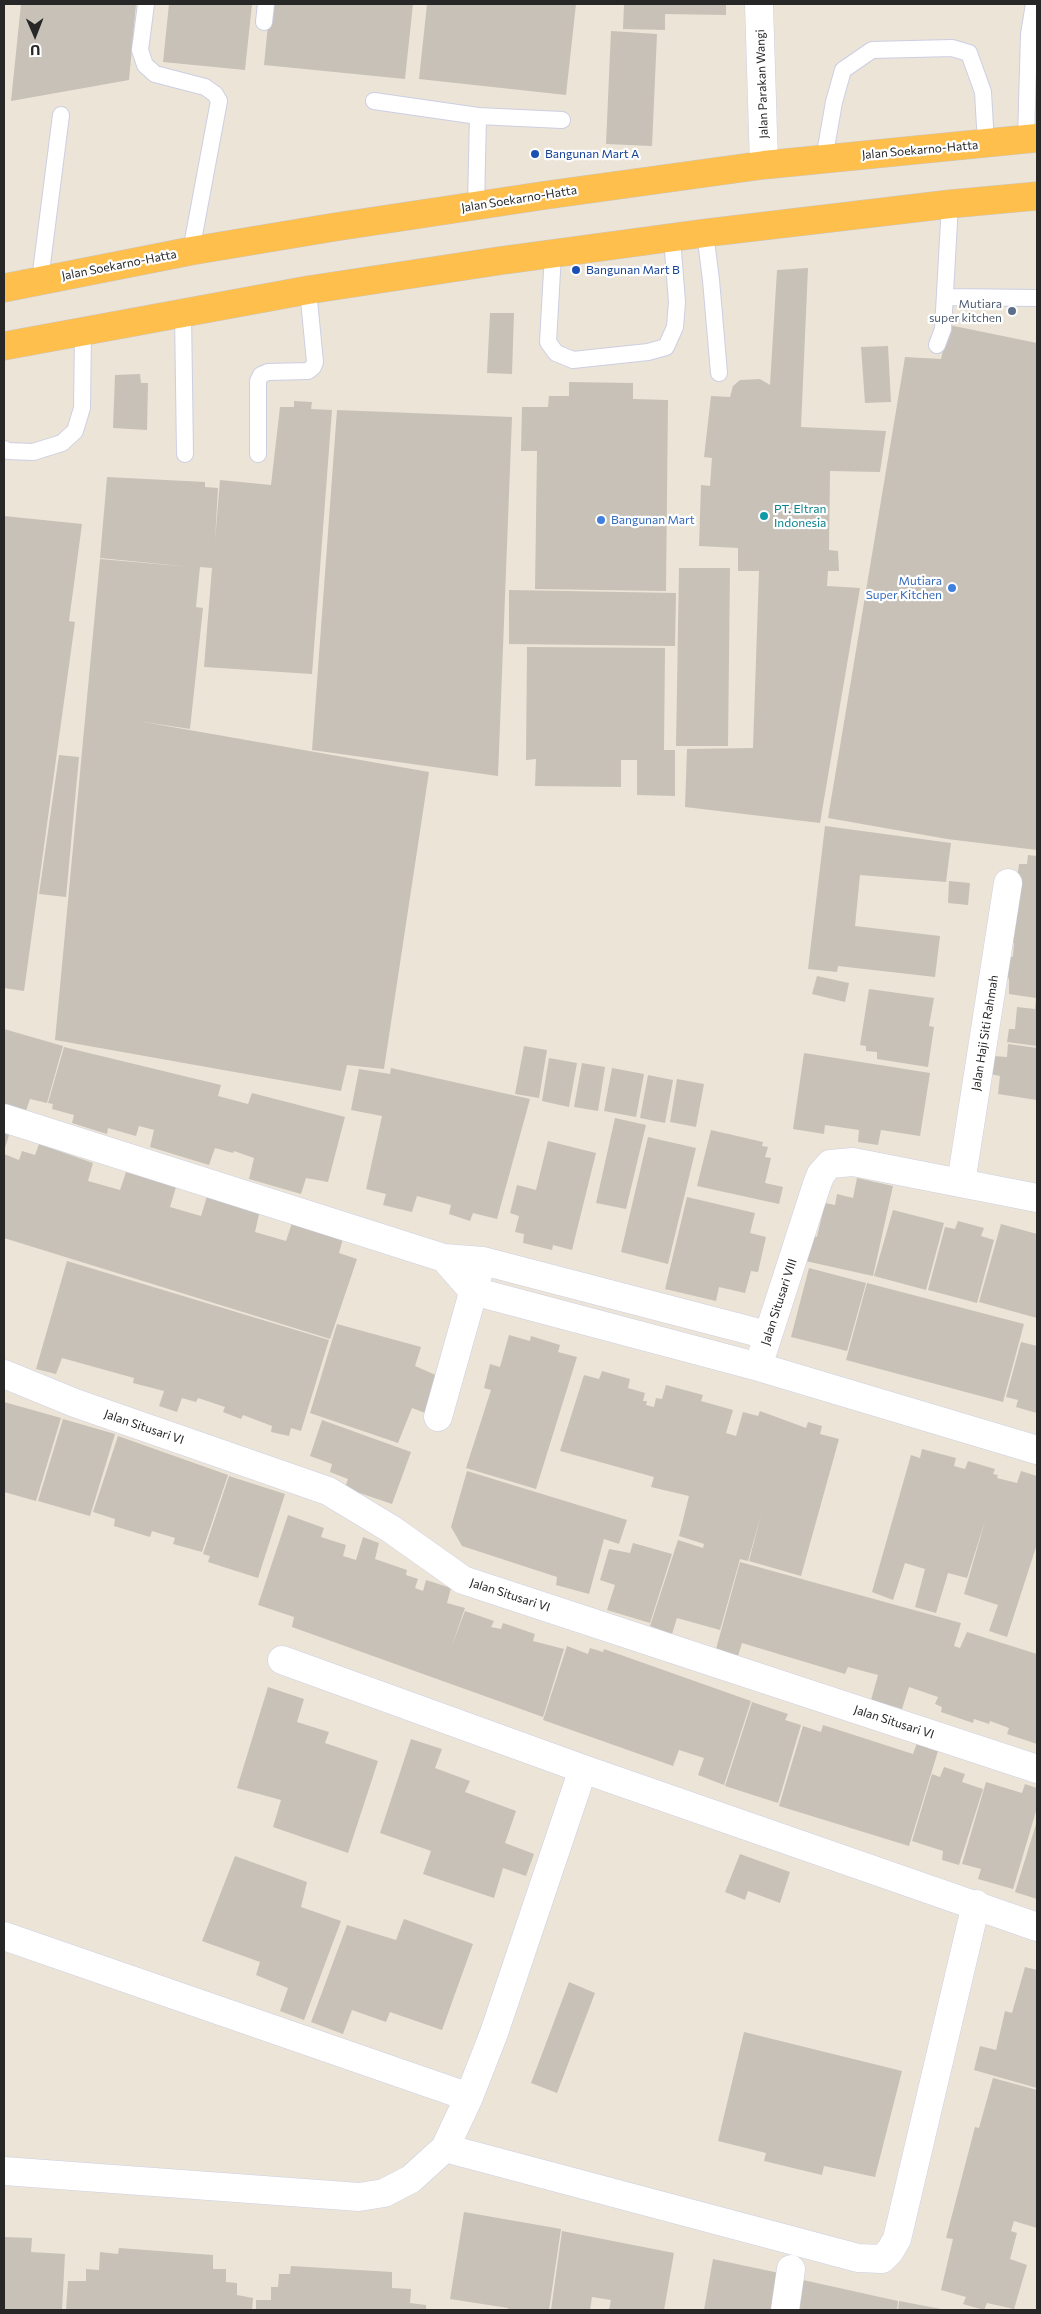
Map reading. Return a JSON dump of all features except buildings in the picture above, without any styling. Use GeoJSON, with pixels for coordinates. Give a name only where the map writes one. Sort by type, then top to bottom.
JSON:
{"type":"FeatureCollection","features":[{"type":"Feature","properties":{"kind":"highway","name":"Jalan Soekarno-Hatta"},"geometry":{"type":"LineString","coordinates":[[4,288],[191,251],[334,226],[764,165],[1032,139]]}},
{"type":"Feature","properties":{"kind":"highway"},"geometry":{"type":"LineString","coordinates":[[4,346],[308,290],[553,254],[705,233],[950,204],[1037,196]]}},
{"type":"Feature","properties":{"kind":"street","name":"Jalan Parakan Wangi"},"geometry":{"type":"LineString","coordinates":[[759,4],[764,165]]}},
{"type":"Feature","properties":{"kind":"street","name":"Jalan Haji Siti Rahmah"},"geometry":{"type":"LineString","coordinates":[[961,1183],[1008,883]]}},
{"type":"Feature","properties":{"kind":"street"},"geometry":{"type":"LineString","coordinates":[[4,1118],[444,1258],[482,1261],[767,1335]]}},
{"type":"Feature","properties":{"kind":"street","name":"Jalan Situsari VIII"},"geometry":{"type":"LineString","coordinates":[[759,1367],[767,1335],[819,1179],[830,1164],[853,1162],[1037,1198]]}},
{"type":"Feature","properties":{"kind":"street"},"geometry":{"type":"LineString","coordinates":[[444,1258],[473,1291],[759,1367],[1037,1450]]}},
{"type":"Feature","properties":{"kind":"street"},"geometry":{"type":"LineString","coordinates":[[438,1418],[482,1261]]}},
{"type":"Feature","properties":{"kind":"street","name":"Jalan Situsari VI"},"geometry":{"type":"LineString","coordinates":[[4,1374],[75,1403],[328,1491],[391,1529],[463,1580],[1037,1769]]}},
{"type":"Feature","properties":{"kind":"street"},"geometry":{"type":"LineString","coordinates":[[282,1660],[584,1769],[976,1904],[1037,1927]]}},
{"type":"Feature","properties":{"kind":"street"},"geometry":{"type":"LineString","coordinates":[[4,2171],[359,2197],[384,2193],[411,2179],[445,2148],[469,2097],[494,2033],[584,1769]]}},
{"type":"Feature","properties":{"kind":"street"},"geometry":{"type":"LineString","coordinates":[[445,2148],[858,2258],[882,2259],[890,2251],[897,2239],[976,1904]]}},
{"type":"Feature","properties":{"kind":"street"},"geometry":{"type":"LineString","coordinates":[[4,1936],[469,2097]]}},
{"type":"Feature","properties":{"kind":"street"},"geometry":{"type":"LineString","coordinates":[[785,2310],[791,2269]]}},
{"type":"Feature","properties":{"kind":"lane"},"geometry":{"type":"LineString","coordinates":[[146,4],[140,50],[145,65],[155,74],[204,87],[216,94],[219,102],[191,251]]}},
{"type":"Feature","properties":{"kind":"lane"},"geometry":{"type":"LineString","coordinates":[[264,22],[266,4]]}},
{"type":"Feature","properties":{"kind":"lane"},"geometry":{"type":"LineString","coordinates":[[1032,139],[1029,34],[1034,4]]}},
{"type":"Feature","properties":{"kind":"lane"},"geometry":{"type":"LineString","coordinates":[[824,159],[834,102],[843,70],[872,50],[952,48],[969,53],[983,92],[986,144]]}},
{"type":"Feature","properties":{"kind":"lane"},"geometry":{"type":"LineString","coordinates":[[374,101],[478,116],[562,120]]}},
{"type":"Feature","properties":{"kind":"lane"},"geometry":{"type":"LineString","coordinates":[[40,280],[61,115]]}},
{"type":"Feature","properties":{"kind":"lane"},"geometry":{"type":"LineString","coordinates":[[476,206],[478,116]]}},
{"type":"Feature","properties":{"kind":"lane"},"geometry":{"type":"LineString","coordinates":[[937,345],[943,329],[950,204]]}},
{"type":"Feature","properties":{"kind":"lane"},"geometry":{"type":"LineString","coordinates":[[705,233],[712,280],[718,373]]}},
{"type":"Feature","properties":{"kind":"lane"},"geometry":{"type":"LineString","coordinates":[[553,254],[548,342],[556,353],[573,360],[648,352],[666,347],[675,327],[677,302],[672,238]]}},
{"type":"Feature","properties":{"kind":"lane"},"geometry":{"type":"LineString","coordinates":[[258,454],[258,381],[261,375],[268,372],[308,371],[315,362],[308,290]]}},
{"type":"Feature","properties":{"kind":"lane"},"geometry":{"type":"LineString","coordinates":[[945,296],[1037,298]]}},
{"type":"Feature","properties":{"kind":"lane"},"geometry":{"type":"LineString","coordinates":[[183,313],[185,454]]}},
{"type":"Feature","properties":{"kind":"lane"},"geometry":{"type":"LineString","coordinates":[[4,449],[8,451],[33,452],[62,443],[75,431],[82,408],[83,332]]}},
{"type":"Feature","properties":{"kind":"place","name":"Bangunan Mart A"},"geometry":{"type":"Point","coordinates":[535,154]}},
{"type":"Feature","properties":{"kind":"place","name":"Bangunan Mart B"},"geometry":{"type":"Point","coordinates":[576,270]}},
{"type":"Feature","properties":{"kind":"place","name":"Mutiara super kitchen"},"geometry":{"type":"Point","coordinates":[1012,311]}},
{"type":"Feature","properties":{"kind":"place","name":"PT. Eltran Indonesia"},"geometry":{"type":"Point","coordinates":[764,516]}},
{"type":"Feature","properties":{"kind":"place","name":"Bangunan Mart"},"geometry":{"type":"Point","coordinates":[601,520]}},
{"type":"Feature","properties":{"kind":"place","name":"Mutiara Super Kitchen"},"geometry":{"type":"Point","coordinates":[952,588]}}]}
